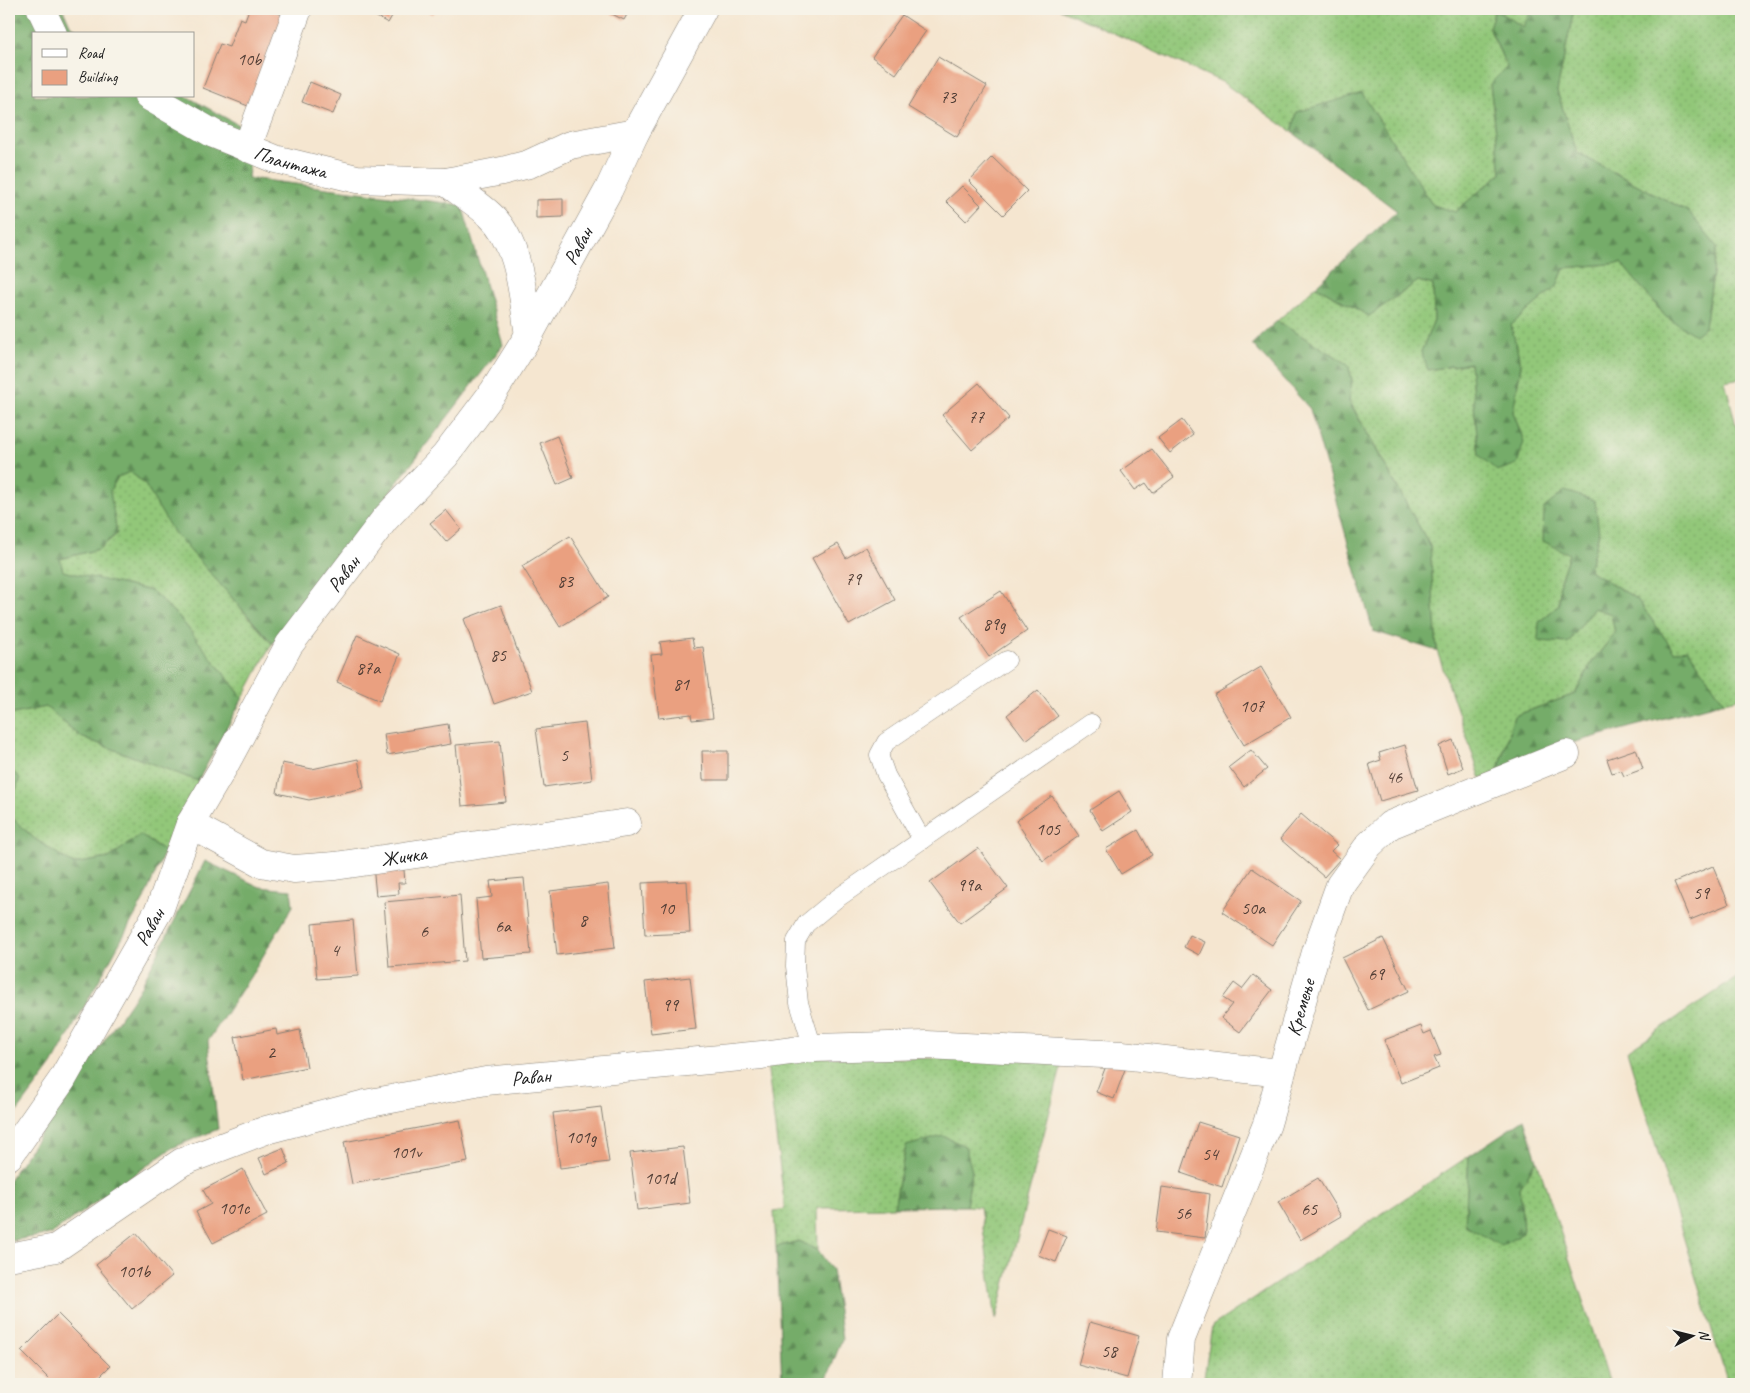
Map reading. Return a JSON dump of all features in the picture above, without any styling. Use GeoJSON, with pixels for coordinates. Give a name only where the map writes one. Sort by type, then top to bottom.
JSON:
{"type":"FeatureCollection","features":[{"type":"Feature","properties":{"kind":"street"},"geometry":{"type":"LineString","coordinates":[[41,9],[52,32]]}},
{"type":"Feature","properties":{"kind":"street"},"geometry":{"type":"LineString","coordinates":[[247,148],[298,9]]}},
{"type":"Feature","properties":{"kind":"street","name":"Раван"},"geometry":{"type":"LineString","coordinates":[[9,1156],[62,1080],[160,908],[190,824],[223,768],[289,645],[385,519],[445,456],[494,391],[529,336],[609,189],[635,133],[704,9]]}},
{"type":"Feature","properties":{"kind":"street","name":"Плантажа"},"geometry":{"type":"LineString","coordinates":[[151,98],[214,134],[247,148],[276,159],[357,179],[446,182],[529,164],[570,145],[635,133]]}},
{"type":"Feature","properties":{"kind":"street"},"geometry":{"type":"LineString","coordinates":[[446,182],[492,216],[507,239],[519,270],[529,336]]}},
{"type":"Feature","properties":{"kind":"street","name":"Кремење"},"geometry":{"type":"LineString","coordinates":[[1177,1384],[1181,1339],[1267,1124],[1316,952],[1340,885],[1369,845],[1390,825],[1566,754]]}},
{"type":"Feature","properties":{"kind":"street","name":"Жичка"},"geometry":{"type":"LineString","coordinates":[[190,824],[261,864],[294,869],[334,866],[628,823]]}},
{"type":"Feature","properties":{"kind":"street","name":"Раван"},"geometry":{"type":"LineString","coordinates":[[9,1256],[56,1248],[182,1162],[266,1130],[365,1104],[486,1081],[762,1055],[814,1048],[927,1045],[1122,1055],[1280,1073]]}},
{"type":"Feature","properties":{"kind":"lane"},"geometry":{"type":"LineString","coordinates":[[922,840],[886,775],[879,755],[886,742],[1008,660]]}},
{"type":"Feature","properties":{"kind":"lane"},"geometry":{"type":"LineString","coordinates":[[814,1048],[799,1003],[795,966],[796,941],[806,924],[834,900],[1091,723]]}},
{"type":"Feature","properties":{"kind":"green space"},"geometry":{"type":"Polygon","coordinates":[[[9,9],[63,9],[70,25],[81,32],[32,32],[32,98],[190,98],[253,133],[248,178],[462,205],[503,345],[273,644],[172,530],[144,483],[130,472],[118,477],[110,491],[117,533],[99,549],[60,559],[63,571],[152,591],[179,617],[243,698],[198,781],[81,737],[46,707],[9,715],[9,9]]]}},
{"type":"Feature","properties":{"kind":"green space"},"geometry":{"type":"Polygon","coordinates":[[[1060,9],[1532,9],[1524,27],[1495,10],[1489,28],[1507,67],[1490,84],[1501,173],[1455,212],[1433,205],[1362,94],[1297,112],[1292,132],[1222,82],[1060,9]]]}},
{"type":"Feature","properties":{"kind":"green space"},"geometry":{"type":"Polygon","coordinates":[[[1532,9],[1574,9],[1557,91],[1577,153],[1689,212],[1717,247],[1705,327],[1695,335],[1666,317],[1621,263],[1564,268],[1557,286],[1511,325],[1521,365],[1513,412],[1524,442],[1517,464],[1497,471],[1479,455],[1470,363],[1428,370],[1421,352],[1434,320],[1433,285],[1418,281],[1369,316],[1316,286],[1397,211],[1292,132],[1297,112],[1362,93],[1433,205],[1455,212],[1501,173],[1490,84],[1507,67],[1489,27],[1495,10],[1523,27],[1532,9]]]}},
{"type":"Feature","properties":{"kind":"green space"},"geometry":{"type":"Polygon","coordinates":[[[1574,9],[1741,9],[1741,378],[1725,381],[1741,445],[1741,698],[1724,702],[1688,650],[1674,651],[1637,599],[1589,570],[1599,533],[1559,548],[1569,554],[1560,581],[1559,605],[1539,622],[1568,643],[1594,607],[1611,614],[1615,633],[1592,662],[1575,694],[1514,716],[1498,772],[1481,779],[1437,651],[1430,546],[1349,400],[1352,380],[1348,364],[1277,321],[1316,286],[1369,316],[1418,281],[1433,285],[1434,320],[1421,352],[1429,370],[1470,363],[1479,455],[1524,442],[1513,412],[1521,365],[1511,325],[1557,286],[1564,268],[1621,263],[1666,317],[1705,326],[1717,248],[1689,212],[1577,153],[1557,91],[1574,9]]]}},
{"type":"Feature","properties":{"kind":"green space"},"geometry":{"type":"Polygon","coordinates":[[[1277,321],[1348,364],[1352,380],[1349,401],[1430,546],[1437,651],[1373,631],[1310,409],[1252,344],[1277,321]]]}},
{"type":"Feature","properties":{"kind":"green space"},"geometry":{"type":"Polygon","coordinates":[[[130,472],[144,483],[173,530],[272,644],[243,698],[179,617],[152,591],[63,572],[60,559],[99,549],[117,534],[109,491],[118,477],[130,472]]]}},
{"type":"Feature","properties":{"kind":"green space"},"geometry":{"type":"Polygon","coordinates":[[[1565,491],[1595,501],[1599,533],[1589,570],[1637,599],[1674,651],[1688,649],[1724,702],[1561,746],[1498,772],[1514,716],[1575,694],[1592,662],[1615,633],[1611,614],[1594,608],[1568,643],[1538,641],[1539,622],[1559,605],[1560,581],[1569,554],[1543,541],[1544,508],[1565,491]]]}},
{"type":"Feature","properties":{"kind":"green space"},"geometry":{"type":"Polygon","coordinates":[[[46,707],[81,737],[198,781],[177,820],[165,851],[140,835],[109,858],[73,864],[35,839],[9,815],[9,798],[15,792],[19,778],[9,768],[9,715],[46,707]]]}},
{"type":"Feature","properties":{"kind":"green space"},"geometry":{"type":"Polygon","coordinates":[[[9,768],[20,778],[15,792],[9,798],[9,768]]]}},
{"type":"Feature","properties":{"kind":"green space"},"geometry":{"type":"Polygon","coordinates":[[[9,815],[35,839],[73,864],[109,858],[140,835],[165,851],[144,899],[52,1065],[9,1123],[9,815]]]}},
{"type":"Feature","properties":{"kind":"green space"},"geometry":{"type":"Polygon","coordinates":[[[205,861],[260,887],[291,890],[293,906],[254,971],[208,1041],[218,1129],[172,1148],[51,1234],[9,1241],[9,1180],[139,990],[205,861]]]}},
{"type":"Feature","properties":{"kind":"green space"},"geometry":{"type":"Polygon","coordinates":[[[1741,975],[1741,1384],[1728,1384],[1627,1051],[1741,975]]]}},
{"type":"Feature","properties":{"kind":"green space"},"geometry":{"type":"Polygon","coordinates":[[[809,1057],[1063,1060],[996,1320],[980,1207],[966,1206],[972,1171],[906,1146],[894,1207],[817,1208],[818,1250],[799,1241],[776,1247],[774,1211],[785,1209],[767,1063],[809,1057]]]}},
{"type":"Feature","properties":{"kind":"green space"},"geometry":{"type":"Polygon","coordinates":[[[1524,1119],[1537,1160],[1520,1188],[1523,1233],[1501,1246],[1465,1225],[1469,1156],[1524,1119]]]}},
{"type":"Feature","properties":{"kind":"green space"},"geometry":{"type":"Polygon","coordinates":[[[943,1136],[965,1146],[972,1171],[966,1206],[894,1207],[906,1146],[943,1136]]]}},
{"type":"Feature","properties":{"kind":"green space"},"geometry":{"type":"Polygon","coordinates":[[[1469,1156],[1465,1225],[1523,1233],[1520,1188],[1537,1160],[1610,1384],[1203,1384],[1212,1326],[1469,1156]]]}},
{"type":"Feature","properties":{"kind":"green space"},"geometry":{"type":"Polygon","coordinates":[[[799,1241],[818,1250],[832,1270],[842,1339],[825,1384],[782,1384],[776,1247],[799,1241]]]}},
{"type":"Feature","properties":{"kind":"building"},"geometry":{"type":"Polygon","coordinates":[[[249,9],[268,9],[288,17],[253,108],[203,88],[220,44],[229,47],[240,18],[245,20],[249,9]]]}},
{"type":"Feature","properties":{"kind":"building"},"geometry":{"type":"Polygon","coordinates":[[[374,9],[396,9],[388,23],[371,14],[374,9]]]}},
{"type":"Feature","properties":{"kind":"building"},"geometry":{"type":"Polygon","coordinates":[[[423,9],[436,9],[433,14],[423,9]]]}},
{"type":"Feature","properties":{"kind":"building"},"geometry":{"type":"Polygon","coordinates":[[[602,9],[630,9],[624,20],[602,9]]]}},
{"type":"Feature","properties":{"kind":"building"},"geometry":{"type":"Polygon","coordinates":[[[902,15],[926,31],[896,74],[872,57],[902,15]]]}},
{"type":"Feature","properties":{"kind":"building"},"geometry":{"type":"Polygon","coordinates":[[[938,57],[987,86],[957,137],[908,107],[938,57]]]}},
{"type":"Feature","properties":{"kind":"building"},"geometry":{"type":"Polygon","coordinates":[[[310,82],[341,95],[333,114],[302,102],[310,82]]]}},
{"type":"Feature","properties":{"kind":"building"},"geometry":{"type":"Polygon","coordinates":[[[992,157],[1027,191],[1003,215],[969,181],[992,157]]]}},
{"type":"Feature","properties":{"kind":"building"},"geometry":{"type":"Polygon","coordinates":[[[962,186],[981,205],[966,221],[946,201],[962,186]]]}},
{"type":"Feature","properties":{"kind":"building"},"geometry":{"type":"Polygon","coordinates":[[[563,199],[563,217],[536,218],[536,200],[563,199]]]}},
{"type":"Feature","properties":{"kind":"building"},"geometry":{"type":"Polygon","coordinates":[[[979,383],[1009,418],[972,450],[942,415],[979,383]]]}},
{"type":"Feature","properties":{"kind":"building"},"geometry":{"type":"Polygon","coordinates":[[[1182,420],[1193,435],[1170,453],[1158,438],[1182,420]]]}},
{"type":"Feature","properties":{"kind":"building"},"geometry":{"type":"Polygon","coordinates":[[[557,436],[573,478],[557,485],[540,443],[557,436]]]}},
{"type":"Feature","properties":{"kind":"building"},"geometry":{"type":"Polygon","coordinates":[[[1152,449],[1174,477],[1153,493],[1146,483],[1135,490],[1121,471],[1152,449]]]}},
{"type":"Feature","properties":{"kind":"building"},"geometry":{"type":"Polygon","coordinates":[[[446,510],[461,529],[446,542],[430,523],[446,510]]]}},
{"type":"Feature","properties":{"kind":"building"},"geometry":{"type":"Polygon","coordinates":[[[570,536],[608,597],[560,627],[522,566],[570,536]]]}},
{"type":"Feature","properties":{"kind":"building"},"geometry":{"type":"Polygon","coordinates":[[[838,544],[846,558],[866,547],[895,600],[849,625],[812,558],[838,544]]]}},
{"type":"Feature","properties":{"kind":"building"},"geometry":{"type":"Polygon","coordinates":[[[1001,591],[1027,631],[989,657],[961,617],[1001,591]]]}},
{"type":"Feature","properties":{"kind":"building"},"geometry":{"type":"Polygon","coordinates":[[[501,605],[532,691],[494,704],[464,619],[501,605]]]}},
{"type":"Feature","properties":{"kind":"building"},"geometry":{"type":"Polygon","coordinates":[[[357,635],[400,654],[380,701],[337,682],[357,635]]]}},
{"type":"Feature","properties":{"kind":"building"},"geometry":{"type":"Polygon","coordinates":[[[692,638],[694,648],[703,647],[713,718],[692,720],[691,714],[659,718],[651,655],[662,654],[660,642],[692,638]]]}},
{"type":"Feature","properties":{"kind":"building"},"geometry":{"type":"Polygon","coordinates":[[[1261,667],[1291,717],[1244,745],[1214,695],[1261,667]]]}},
{"type":"Feature","properties":{"kind":"building"},"geometry":{"type":"Polygon","coordinates":[[[1038,690],[1058,716],[1026,740],[1007,715],[1038,690]]]}},
{"type":"Feature","properties":{"kind":"building"},"geometry":{"type":"Polygon","coordinates":[[[585,723],[592,780],[544,787],[536,729],[585,723]]]}},
{"type":"Feature","properties":{"kind":"building"},"geometry":{"type":"Polygon","coordinates":[[[448,724],[451,744],[387,755],[384,734],[448,724]]]}},
{"type":"Feature","properties":{"kind":"building"},"geometry":{"type":"Polygon","coordinates":[[[1453,740],[1463,768],[1448,774],[1439,746],[1453,740]]]}},
{"type":"Feature","properties":{"kind":"building"},"geometry":{"type":"Polygon","coordinates":[[[500,741],[506,802],[462,806],[456,745],[500,741]]]}},
{"type":"Feature","properties":{"kind":"building"},"geometry":{"type":"Polygon","coordinates":[[[1405,745],[1418,790],[1380,801],[1369,764],[1381,760],[1379,753],[1405,745]]]}},
{"type":"Feature","properties":{"kind":"building"},"geometry":{"type":"Polygon","coordinates":[[[1636,749],[1643,769],[1624,776],[1621,770],[1612,773],[1607,759],[1636,749]]]}},
{"type":"Feature","properties":{"kind":"building"},"geometry":{"type":"Polygon","coordinates":[[[1251,750],[1267,769],[1244,787],[1229,767],[1251,750]]]}},
{"type":"Feature","properties":{"kind":"building"},"geometry":{"type":"Polygon","coordinates":[[[702,751],[728,751],[728,780],[703,780],[702,751]]]}},
{"type":"Feature","properties":{"kind":"building"},"geometry":{"type":"Polygon","coordinates":[[[358,759],[364,788],[309,800],[277,793],[282,763],[312,769],[358,759]]]}},
{"type":"Feature","properties":{"kind":"building"},"geometry":{"type":"Polygon","coordinates":[[[1119,791],[1132,812],[1103,831],[1090,810],[1119,791]]]}},
{"type":"Feature","properties":{"kind":"building"},"geometry":{"type":"Polygon","coordinates":[[[1052,796],[1079,836],[1043,861],[1016,821],[1052,796]]]}},
{"type":"Feature","properties":{"kind":"building"},"geometry":{"type":"Polygon","coordinates":[[[1301,814],[1337,845],[1331,851],[1340,859],[1324,877],[1280,839],[1301,814]]]}},
{"type":"Feature","properties":{"kind":"building"},"geometry":{"type":"Polygon","coordinates":[[[1138,830],[1152,855],[1121,874],[1106,849],[1138,830]]]}},
{"type":"Feature","properties":{"kind":"building"},"geometry":{"type":"Polygon","coordinates":[[[978,848],[1008,888],[960,923],[930,883],[978,848]]]}},
{"type":"Feature","properties":{"kind":"building"},"geometry":{"type":"Polygon","coordinates":[[[373,865],[404,870],[405,883],[398,883],[399,894],[376,896],[373,865]]]}},
{"type":"Feature","properties":{"kind":"building"},"geometry":{"type":"Polygon","coordinates":[[[1713,866],[1729,904],[1690,920],[1674,882],[1713,866]]]}},
{"type":"Feature","properties":{"kind":"building"},"geometry":{"type":"Polygon","coordinates":[[[1252,868],[1301,901],[1272,945],[1222,912],[1252,868]]]}},
{"type":"Feature","properties":{"kind":"building"},"geometry":{"type":"Polygon","coordinates":[[[524,878],[531,954],[481,958],[476,899],[492,897],[490,881],[524,878]]]}},
{"type":"Feature","properties":{"kind":"building"},"geometry":{"type":"Polygon","coordinates":[[[687,881],[690,933],[645,935],[642,883],[687,881]]]}},
{"type":"Feature","properties":{"kind":"building"},"geometry":{"type":"Polygon","coordinates":[[[608,884],[615,948],[557,955],[550,891],[608,884]]]}},
{"type":"Feature","properties":{"kind":"building"},"geometry":{"type":"Polygon","coordinates":[[[460,895],[465,961],[389,967],[384,902],[460,895]]]}},
{"type":"Feature","properties":{"kind":"building"},"geometry":{"type":"Polygon","coordinates":[[[353,920],[358,976],[317,979],[312,924],[353,920]]]}},
{"type":"Feature","properties":{"kind":"building"},"geometry":{"type":"Polygon","coordinates":[[[1190,935],[1205,942],[1199,955],[1184,947],[1190,935]]]}},
{"type":"Feature","properties":{"kind":"building"},"geometry":{"type":"Polygon","coordinates":[[[1383,938],[1409,991],[1368,1010],[1342,958],[1383,938]]]}},
{"type":"Feature","properties":{"kind":"building"},"geometry":{"type":"Polygon","coordinates":[[[1253,975],[1272,990],[1240,1032],[1221,1018],[1232,1004],[1223,998],[1234,983],[1242,989],[1253,975]]]}},
{"type":"Feature","properties":{"kind":"building"},"geometry":{"type":"Polygon","coordinates":[[[690,977],[696,1029],[651,1034],[645,982],[690,977]]]}},
{"type":"Feature","properties":{"kind":"building"},"geometry":{"type":"Polygon","coordinates":[[[1421,1026],[1424,1034],[1431,1031],[1441,1055],[1434,1057],[1439,1068],[1401,1083],[1384,1040],[1421,1026]]]}},
{"type":"Feature","properties":{"kind":"building"},"geometry":{"type":"Polygon","coordinates":[[[276,1029],[277,1035],[300,1030],[307,1067],[243,1080],[235,1037],[276,1029]]]}},
{"type":"Feature","properties":{"kind":"building"},"geometry":{"type":"Polygon","coordinates":[[[1109,1058],[1127,1064],[1114,1099],[1096,1092],[1109,1058]]]}},
{"type":"Feature","properties":{"kind":"building"},"geometry":{"type":"Polygon","coordinates":[[[601,1107],[609,1162],[560,1168],[553,1113],[601,1107]]]}},
{"type":"Feature","properties":{"kind":"building"},"geometry":{"type":"Polygon","coordinates":[[[460,1120],[468,1162],[352,1184],[344,1142],[460,1120]]]}},
{"type":"Feature","properties":{"kind":"building"},"geometry":{"type":"Polygon","coordinates":[[[1198,1122],[1239,1135],[1222,1187],[1181,1173],[1198,1122]]]}},
{"type":"Feature","properties":{"kind":"building"},"geometry":{"type":"Polygon","coordinates":[[[683,1147],[690,1203],[637,1210],[630,1153],[683,1147]]]}},
{"type":"Feature","properties":{"kind":"building"},"geometry":{"type":"Polygon","coordinates":[[[283,1148],[289,1163],[266,1174],[259,1158],[283,1148]]]}},
{"type":"Feature","properties":{"kind":"building"},"geometry":{"type":"Polygon","coordinates":[[[243,1169],[267,1215],[213,1243],[196,1212],[211,1204],[203,1190],[243,1169]]]}},
{"type":"Feature","properties":{"kind":"building"},"geometry":{"type":"Polygon","coordinates":[[[1318,1178],[1341,1216],[1300,1240],[1278,1202],[1318,1178]]]}},
{"type":"Feature","properties":{"kind":"building"},"geometry":{"type":"Polygon","coordinates":[[[1162,1187],[1210,1194],[1205,1238],[1156,1232],[1162,1187]]]}},
{"type":"Feature","properties":{"kind":"building"},"geometry":{"type":"Polygon","coordinates":[[[1048,1229],[1067,1236],[1056,1262],[1038,1255],[1048,1229]]]}},
{"type":"Feature","properties":{"kind":"building"},"geometry":{"type":"Polygon","coordinates":[[[136,1233],[172,1276],[132,1309],[96,1265],[136,1233]]]}},
{"type":"Feature","properties":{"kind":"building"},"geometry":{"type":"Polygon","coordinates":[[[58,1314],[110,1366],[92,1384],[54,1384],[21,1351],[58,1314]]]}},
{"type":"Feature","properties":{"kind":"building"},"geometry":{"type":"Polygon","coordinates":[[[1090,1322],[1139,1336],[1127,1378],[1078,1365],[1090,1322]]]}}]}
